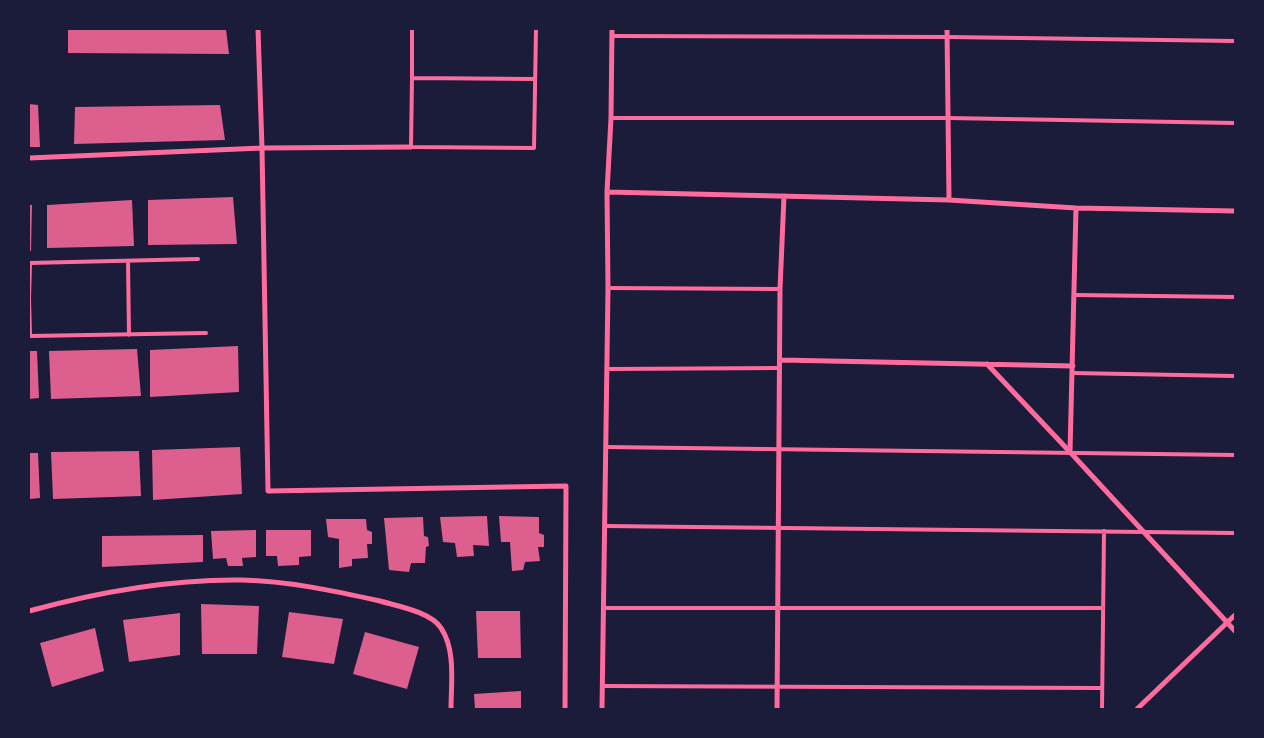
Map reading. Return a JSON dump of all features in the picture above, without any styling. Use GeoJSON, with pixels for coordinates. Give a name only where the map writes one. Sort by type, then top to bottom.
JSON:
{"type":"FeatureCollection","features":[{"type":"Feature","properties":{"kind":"street"},"geometry":{"type":"LineString","coordinates":[[258,29],[268,491],[566,486],[565,709]]}},
{"type":"Feature","properties":{"kind":"street"},"geometry":{"type":"LineString","coordinates":[[602,709],[608,288],[607,192],[612,29]]}},
{"type":"Feature","properties":{"kind":"street"},"geometry":{"type":"LineString","coordinates":[[948,29],[949,200]]}},
{"type":"Feature","properties":{"kind":"street"},"geometry":{"type":"LineString","coordinates":[[29,158],[262,148],[411,147]]}},
{"type":"Feature","properties":{"kind":"street"},"geometry":{"type":"LineString","coordinates":[[607,192],[949,200],[1076,208],[1235,211]]}},
{"type":"Feature","properties":{"kind":"street"},"geometry":{"type":"LineString","coordinates":[[778,709],[780,289],[784,196]]}},
{"type":"Feature","properties":{"kind":"street"},"geometry":{"type":"LineString","coordinates":[[1070,452],[1076,208]]}},
{"type":"Feature","properties":{"kind":"street"},"geometry":{"type":"LineString","coordinates":[[780,360],[1073,366]]}},
{"type":"Feature","properties":{"kind":"street"},"geometry":{"type":"LineString","coordinates":[[987,364],[1235,631]]}},
{"type":"Feature","properties":{"kind":"street"},"geometry":{"type":"LineString","coordinates":[[29,611],[116,590],[142,586],[243,580],[313,587],[405,607],[429,617],[441,628],[448,643],[451,658],[451,709]]}},
{"type":"Feature","properties":{"kind":"street"},"geometry":{"type":"LineString","coordinates":[[1137,709],[1235,615]]}},
{"type":"Feature","properties":{"kind":"lane"},"geometry":{"type":"LineString","coordinates":[[412,29],[411,147],[534,148],[536,29]]}},
{"type":"Feature","properties":{"kind":"lane"},"geometry":{"type":"LineString","coordinates":[[612,36],[948,37],[1235,41]]}},
{"type":"Feature","properties":{"kind":"lane"},"geometry":{"type":"LineString","coordinates":[[412,78],[535,79]]}},
{"type":"Feature","properties":{"kind":"lane"},"geometry":{"type":"LineString","coordinates":[[610,118],[948,118],[1235,123]]}},
{"type":"Feature","properties":{"kind":"lane"},"geometry":{"type":"LineString","coordinates":[[198,259],[29,263],[29,336],[206,333]]}},
{"type":"Feature","properties":{"kind":"lane"},"geometry":{"type":"LineString","coordinates":[[128,261],[130,335]]}},
{"type":"Feature","properties":{"kind":"lane"},"geometry":{"type":"LineString","coordinates":[[608,288],[780,289]]}},
{"type":"Feature","properties":{"kind":"lane"},"geometry":{"type":"LineString","coordinates":[[1074,295],[1235,297]]}},
{"type":"Feature","properties":{"kind":"lane"},"geometry":{"type":"LineString","coordinates":[[607,369],[780,368]]}},
{"type":"Feature","properties":{"kind":"lane"},"geometry":{"type":"LineString","coordinates":[[1072,373],[1235,376]]}},
{"type":"Feature","properties":{"kind":"lane"},"geometry":{"type":"LineString","coordinates":[[606,447],[1235,455]]}},
{"type":"Feature","properties":{"kind":"lane"},"geometry":{"type":"LineString","coordinates":[[605,526],[1235,533]]}},
{"type":"Feature","properties":{"kind":"lane"},"geometry":{"type":"LineString","coordinates":[[1102,709],[1104,531]]}},
{"type":"Feature","properties":{"kind":"lane"},"geometry":{"type":"LineString","coordinates":[[604,608],[1103,608]]}},
{"type":"Feature","properties":{"kind":"lane"},"geometry":{"type":"LineString","coordinates":[[602,686],[1101,688]]}},
{"type":"Feature","properties":{"kind":"building"},"geometry":{"type":"Polygon","coordinates":[[[68,29],[226,29],[229,54],[68,53],[68,29]]]}},
{"type":"Feature","properties":{"kind":"building"},"geometry":{"type":"Polygon","coordinates":[[[29,104],[38,105],[40,147],[29,147],[29,104]]]}},
{"type":"Feature","properties":{"kind":"building"},"geometry":{"type":"Polygon","coordinates":[[[220,105],[225,140],[74,144],[75,107],[220,105]]]}},
{"type":"Feature","properties":{"kind":"building"},"geometry":{"type":"Polygon","coordinates":[[[233,197],[237,244],[148,245],[148,200],[233,197]]]}},
{"type":"Feature","properties":{"kind":"building"},"geometry":{"type":"Polygon","coordinates":[[[132,200],[134,246],[47,248],[47,205],[132,200]]]}},
{"type":"Feature","properties":{"kind":"building"},"geometry":{"type":"Polygon","coordinates":[[[29,205],[32,205],[31,251],[29,251],[29,205]]]}},
{"type":"Feature","properties":{"kind":"building"},"geometry":{"type":"Polygon","coordinates":[[[238,346],[239,392],[150,397],[150,350],[238,346]]]}},
{"type":"Feature","properties":{"kind":"building"},"geometry":{"type":"Polygon","coordinates":[[[137,349],[141,396],[51,399],[49,351],[137,349]]]}},
{"type":"Feature","properties":{"kind":"building"},"geometry":{"type":"Polygon","coordinates":[[[29,351],[37,351],[39,398],[29,399],[29,351]]]}},
{"type":"Feature","properties":{"kind":"building"},"geometry":{"type":"Polygon","coordinates":[[[240,447],[242,494],[153,500],[152,450],[240,447]]]}},
{"type":"Feature","properties":{"kind":"building"},"geometry":{"type":"Polygon","coordinates":[[[139,451],[141,496],[53,499],[51,452],[139,451]]]}},
{"type":"Feature","properties":{"kind":"building"},"geometry":{"type":"Polygon","coordinates":[[[29,453],[38,453],[40,498],[29,499],[29,453]]]}},
{"type":"Feature","properties":{"kind":"building"},"geometry":{"type":"Polygon","coordinates":[[[487,516],[489,546],[473,545],[474,556],[457,557],[455,543],[443,542],[440,517],[487,516]]]}},
{"type":"Feature","properties":{"kind":"building"},"geometry":{"type":"Polygon","coordinates":[[[499,516],[539,517],[539,533],[544,535],[544,547],[538,547],[540,561],[525,562],[523,570],[512,571],[510,542],[501,542],[499,516]]]}},
{"type":"Feature","properties":{"kind":"building"},"geometry":{"type":"Polygon","coordinates":[[[423,517],[424,536],[428,537],[429,546],[426,547],[425,563],[411,563],[409,572],[389,570],[384,518],[423,517]]]}},
{"type":"Feature","properties":{"kind":"building"},"geometry":{"type":"Polygon","coordinates":[[[326,519],[366,519],[367,530],[372,532],[372,544],[367,544],[368,558],[352,559],[352,566],[339,568],[339,539],[328,537],[326,519]]]}},
{"type":"Feature","properties":{"kind":"building"},"geometry":{"type":"Polygon","coordinates":[[[256,530],[256,557],[242,558],[243,566],[228,566],[226,558],[213,559],[211,531],[256,530]]]}},
{"type":"Feature","properties":{"kind":"building"},"geometry":{"type":"Polygon","coordinates":[[[266,530],[311,530],[311,556],[299,557],[299,565],[278,566],[277,556],[266,556],[266,530]]]}},
{"type":"Feature","properties":{"kind":"building"},"geometry":{"type":"Polygon","coordinates":[[[203,535],[203,562],[102,567],[102,536],[203,535]]]}},
{"type":"Feature","properties":{"kind":"building"},"geometry":{"type":"Polygon","coordinates":[[[201,604],[259,606],[257,654],[202,654],[201,604]]]}},
{"type":"Feature","properties":{"kind":"building"},"geometry":{"type":"Polygon","coordinates":[[[476,611],[520,611],[521,658],[478,658],[476,611]]]}},
{"type":"Feature","properties":{"kind":"building"},"geometry":{"type":"Polygon","coordinates":[[[289,612],[343,619],[334,664],[282,657],[289,612]]]}},
{"type":"Feature","properties":{"kind":"building"},"geometry":{"type":"Polygon","coordinates":[[[180,613],[180,655],[129,662],[123,620],[180,613]]]}},
{"type":"Feature","properties":{"kind":"building"},"geometry":{"type":"Polygon","coordinates":[[[95,628],[104,671],[52,687],[40,643],[95,628]]]}},
{"type":"Feature","properties":{"kind":"building"},"geometry":{"type":"Polygon","coordinates":[[[365,632],[419,647],[407,689],[353,674],[365,632]]]}},
{"type":"Feature","properties":{"kind":"building"},"geometry":{"type":"Polygon","coordinates":[[[521,691],[521,709],[475,709],[474,694],[521,691]]]}}]}
